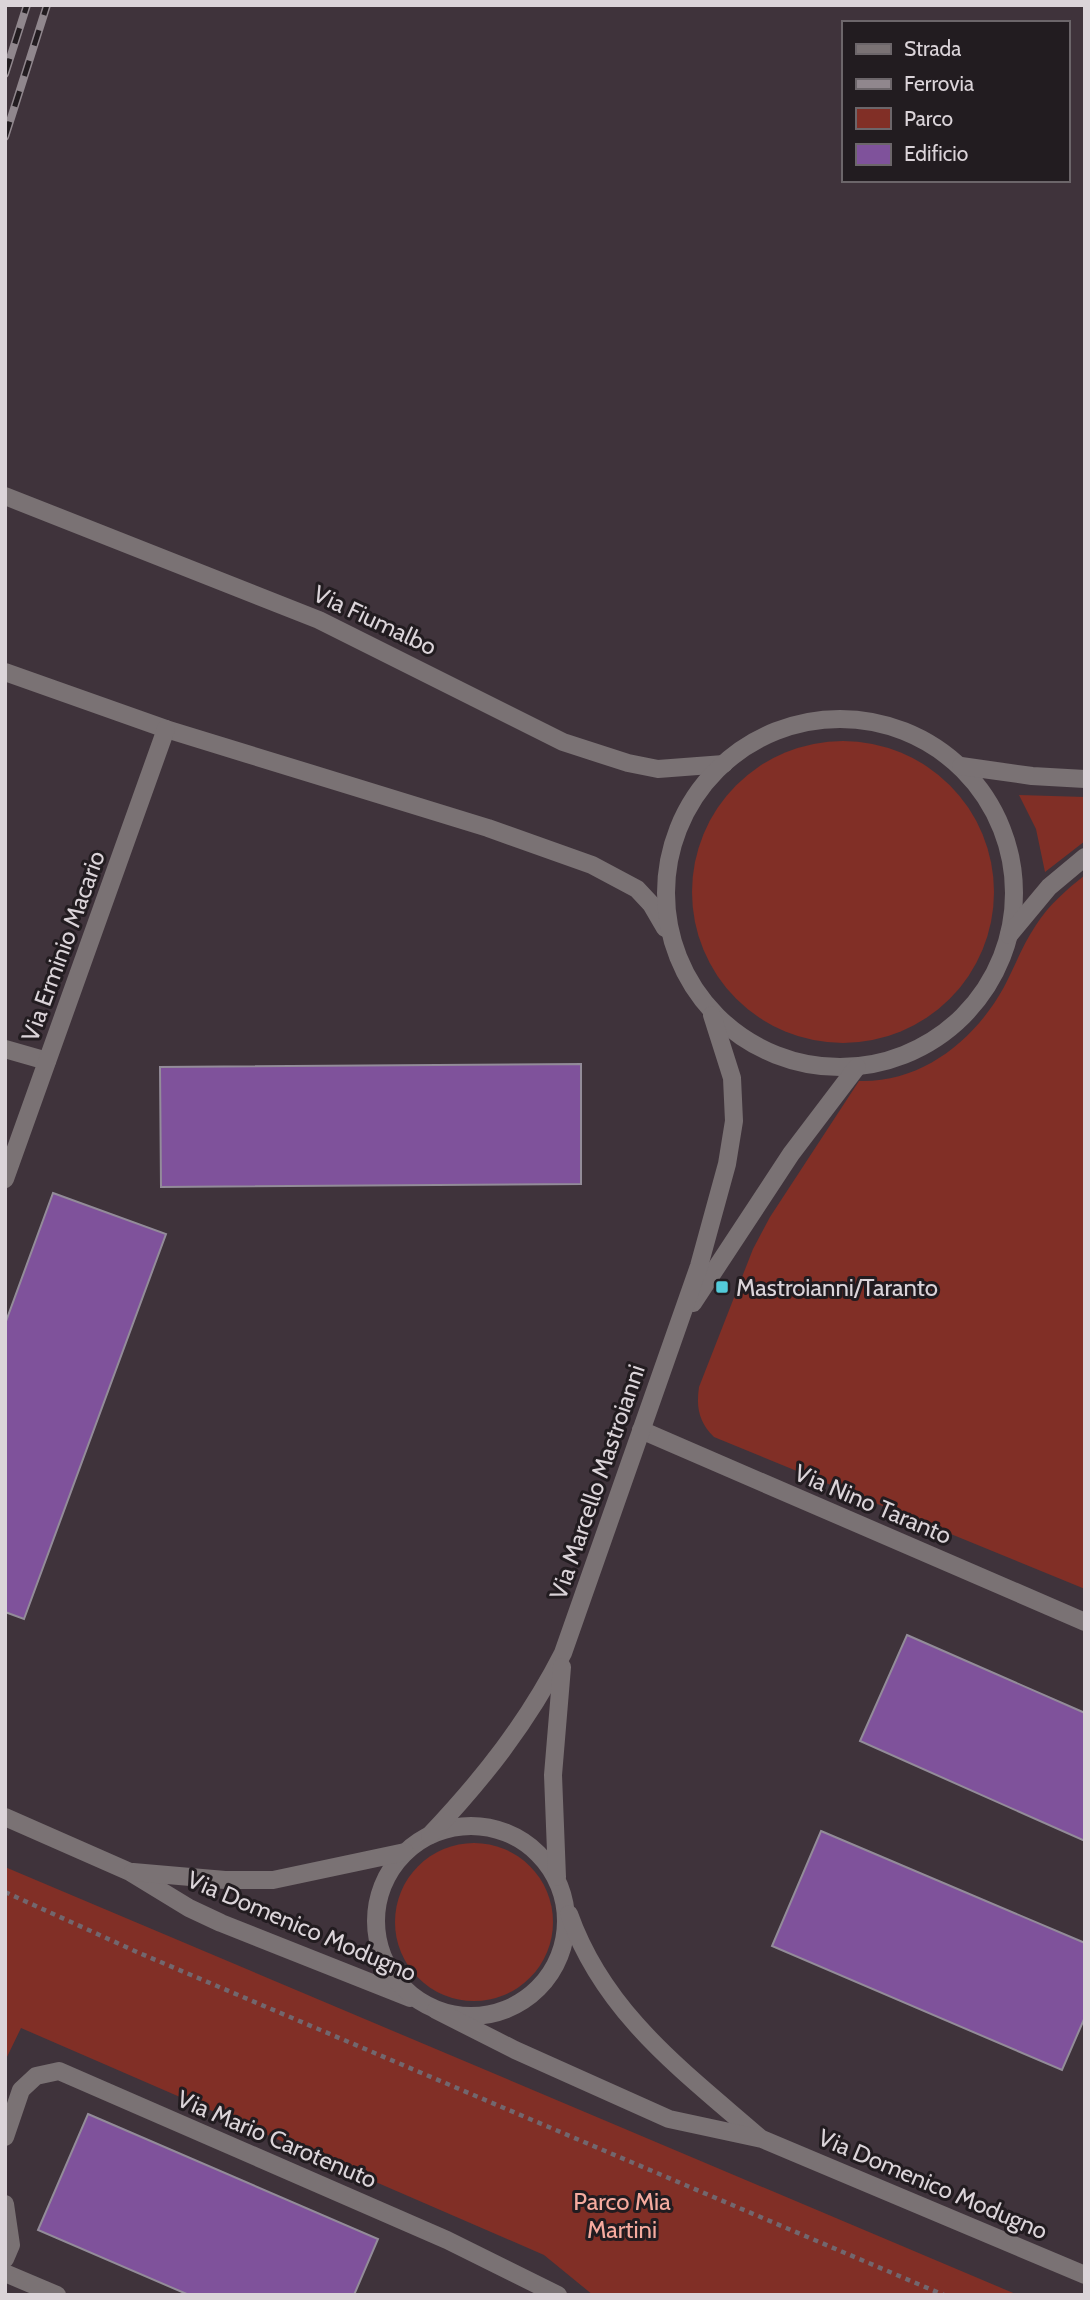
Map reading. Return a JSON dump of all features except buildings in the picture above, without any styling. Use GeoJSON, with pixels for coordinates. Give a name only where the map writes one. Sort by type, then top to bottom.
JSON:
{"type":"FeatureCollection","features":[{"type":"Feature","properties":{"kind":"street","name":"Via Fiumalbo"},"geometry":{"type":"LineString","coordinates":[[5,496],[318,620],[563,742],[628,763],[658,769],[724,764]]}},
{"type":"Feature","properties":{"kind":"street"},"geometry":{"type":"LineString","coordinates":[[5,672],[166,729],[488,828],[592,865],[637,890],[651,904],[667,931],[677,962],[693,989],[711,1011],[739,1037],[780,1059],[800,1064],[857,1068],[893,1059],[947,1031],[982,992],[1005,941],[1015,890],[1014,867],[1001,823],[985,793],[961,766],[922,739],[889,724],[845,715],[808,719],[775,731],[724,764],[701,792],[676,843],[664,897],[667,931]]}},
{"type":"Feature","properties":{"kind":"street","name":"Via Erminio Macario"},"geometry":{"type":"LineString","coordinates":[[5,1179],[166,729]]}},
{"type":"Feature","properties":{"kind":"street"},"geometry":{"type":"LineString","coordinates":[[961,766],[1022,775],[1085,779]]}},
{"type":"Feature","properties":{"kind":"street"},"geometry":{"type":"LineString","coordinates":[[1005,941],[1049,887],[1085,857]]}},
{"type":"Feature","properties":{"kind":"street","name":"Via Marcello Mastroianni"},"geometry":{"type":"LineString","coordinates":[[430,1835],[505,1749],[541,1695],[563,1654],[699,1266],[727,1164],[734,1121],[732,1078],[711,1011]]}},
{"type":"Feature","properties":{"kind":"street"},"geometry":{"type":"LineString","coordinates":[[5,1049],[47,1061]]}},
{"type":"Feature","properties":{"kind":"street","name":"Via Marcello Mastroianni"},"geometry":{"type":"LineString","coordinates":[[677,1326],[791,1154],[857,1068]]}},
{"type":"Feature","properties":{"kind":"street","name":"Via Nino Taranto"},"geometry":{"type":"LineString","coordinates":[[641,1430],[1085,1622]]}},
{"type":"Feature","properties":{"kind":"street","name":"Via Marcello Mastroianni"},"geometry":{"type":"LineString","coordinates":[[560,1889],[553,1775],[563,1654]]}},
{"type":"Feature","properties":{"kind":"street","name":"Via Domenico Modugno"},"geometry":{"type":"LineString","coordinates":[[5,1817],[130,1872],[189,1908],[221,1923],[428,2006],[515,2050],[669,2119],[762,2139],[1085,2275]]}},
{"type":"Feature","properties":{"kind":"street"},"geometry":{"type":"LineString","coordinates":[[466,1826],[503,1831],[536,1851],[560,1889],[566,1918],[558,1959],[534,1992],[517,2004],[477,2017],[428,2006],[405,1991],[383,1959],[375,1922],[383,1884],[405,1852],[430,1835],[466,1826]]}},
{"type":"Feature","properties":{"kind":"street","name":"Via Domenico Modugno"},"geometry":{"type":"LineString","coordinates":[[130,1872],[225,1880],[273,1880],[405,1852]]}},
{"type":"Feature","properties":{"kind":"street","name":"Via Domenico Modugno"},"geometry":{"type":"LineString","coordinates":[[560,1889],[593,1972],[636,2029],[762,2139]]}},
{"type":"Feature","properties":{"kind":"street","name":"Via Mario Carotenuto"},"geometry":{"type":"LineString","coordinates":[[5,2137],[21,2090],[36,2076],[60,2071],[447,2240],[558,2295]]}},
{"type":"Feature","properties":{"kind":"street"},"geometry":{"type":"LineString","coordinates":[[5,2204],[11,2245],[5,2259]]}},
{"type":"Feature","properties":{"kind":"street"},"geometry":{"type":"LineString","coordinates":[[5,2273],[57,2295]]}},
{"type":"Feature","properties":{"kind":"path"},"geometry":{"type":"LineString","coordinates":[[5,1892],[137,1952],[944,2295]]}},
{"type":"Feature","properties":{"kind":"green space"},"geometry":{"type":"Polygon","coordinates":[[[828,741],[858,741],[901,752],[927,766],[960,796],[983,834],[988,848],[994,907],[983,950],[969,976],[950,999],[927,1018],[901,1032],[858,1043],[828,1043],[785,1032],[759,1018],[726,988],[703,950],[698,936],[692,907],[692,877],[703,834],[717,808],[747,775],[785,752],[799,747],[828,741]]]}},
{"type":"Feature","properties":{"kind":"green space"},"geometry":{"type":"Polygon","coordinates":[[[1019,795],[1085,797],[1085,841],[1045,872],[1036,829],[1019,795]]]}},
{"type":"Feature","properties":{"kind":"green space"},"geometry":{"type":"Polygon","coordinates":[[[1085,875],[1085,1589],[714,1437],[702,1420],[698,1402],[699,1387],[753,1249],[770,1217],[859,1081],[904,1075],[944,1055],[962,1041],[992,1006],[1041,918],[1058,898],[1085,875]]]}},
{"type":"Feature","properties":{"kind":"green space"},"geometry":{"type":"Polygon","coordinates":[[[474,1843],[504,1849],[530,1866],[547,1892],[553,1922],[547,1952],[530,1978],[504,1995],[474,2001],[444,1995],[418,1978],[401,1952],[395,1922],[401,1892],[418,1866],[444,1849],[474,1843]]]}},
{"type":"Feature","properties":{"kind":"green space","name":"Parco Mia Martini"},"geometry":{"type":"Polygon","coordinates":[[[5,1867],[1018,2295],[593,2295],[544,2255],[21,2028],[5,2061],[5,1867]]]}},
{"type":"Feature","properties":{"kind":"railway"},"geometry":{"type":"LineString","coordinates":[[5,74],[27,5]]}},
{"type":"Feature","properties":{"kind":"railway"},"geometry":{"type":"LineString","coordinates":[[5,137],[47,5]]}},
{"type":"Feature","properties":{"kind":"place","name":"Mastroianni/Taranto"},"geometry":{"type":"Point","coordinates":[722,1287]}}]}
